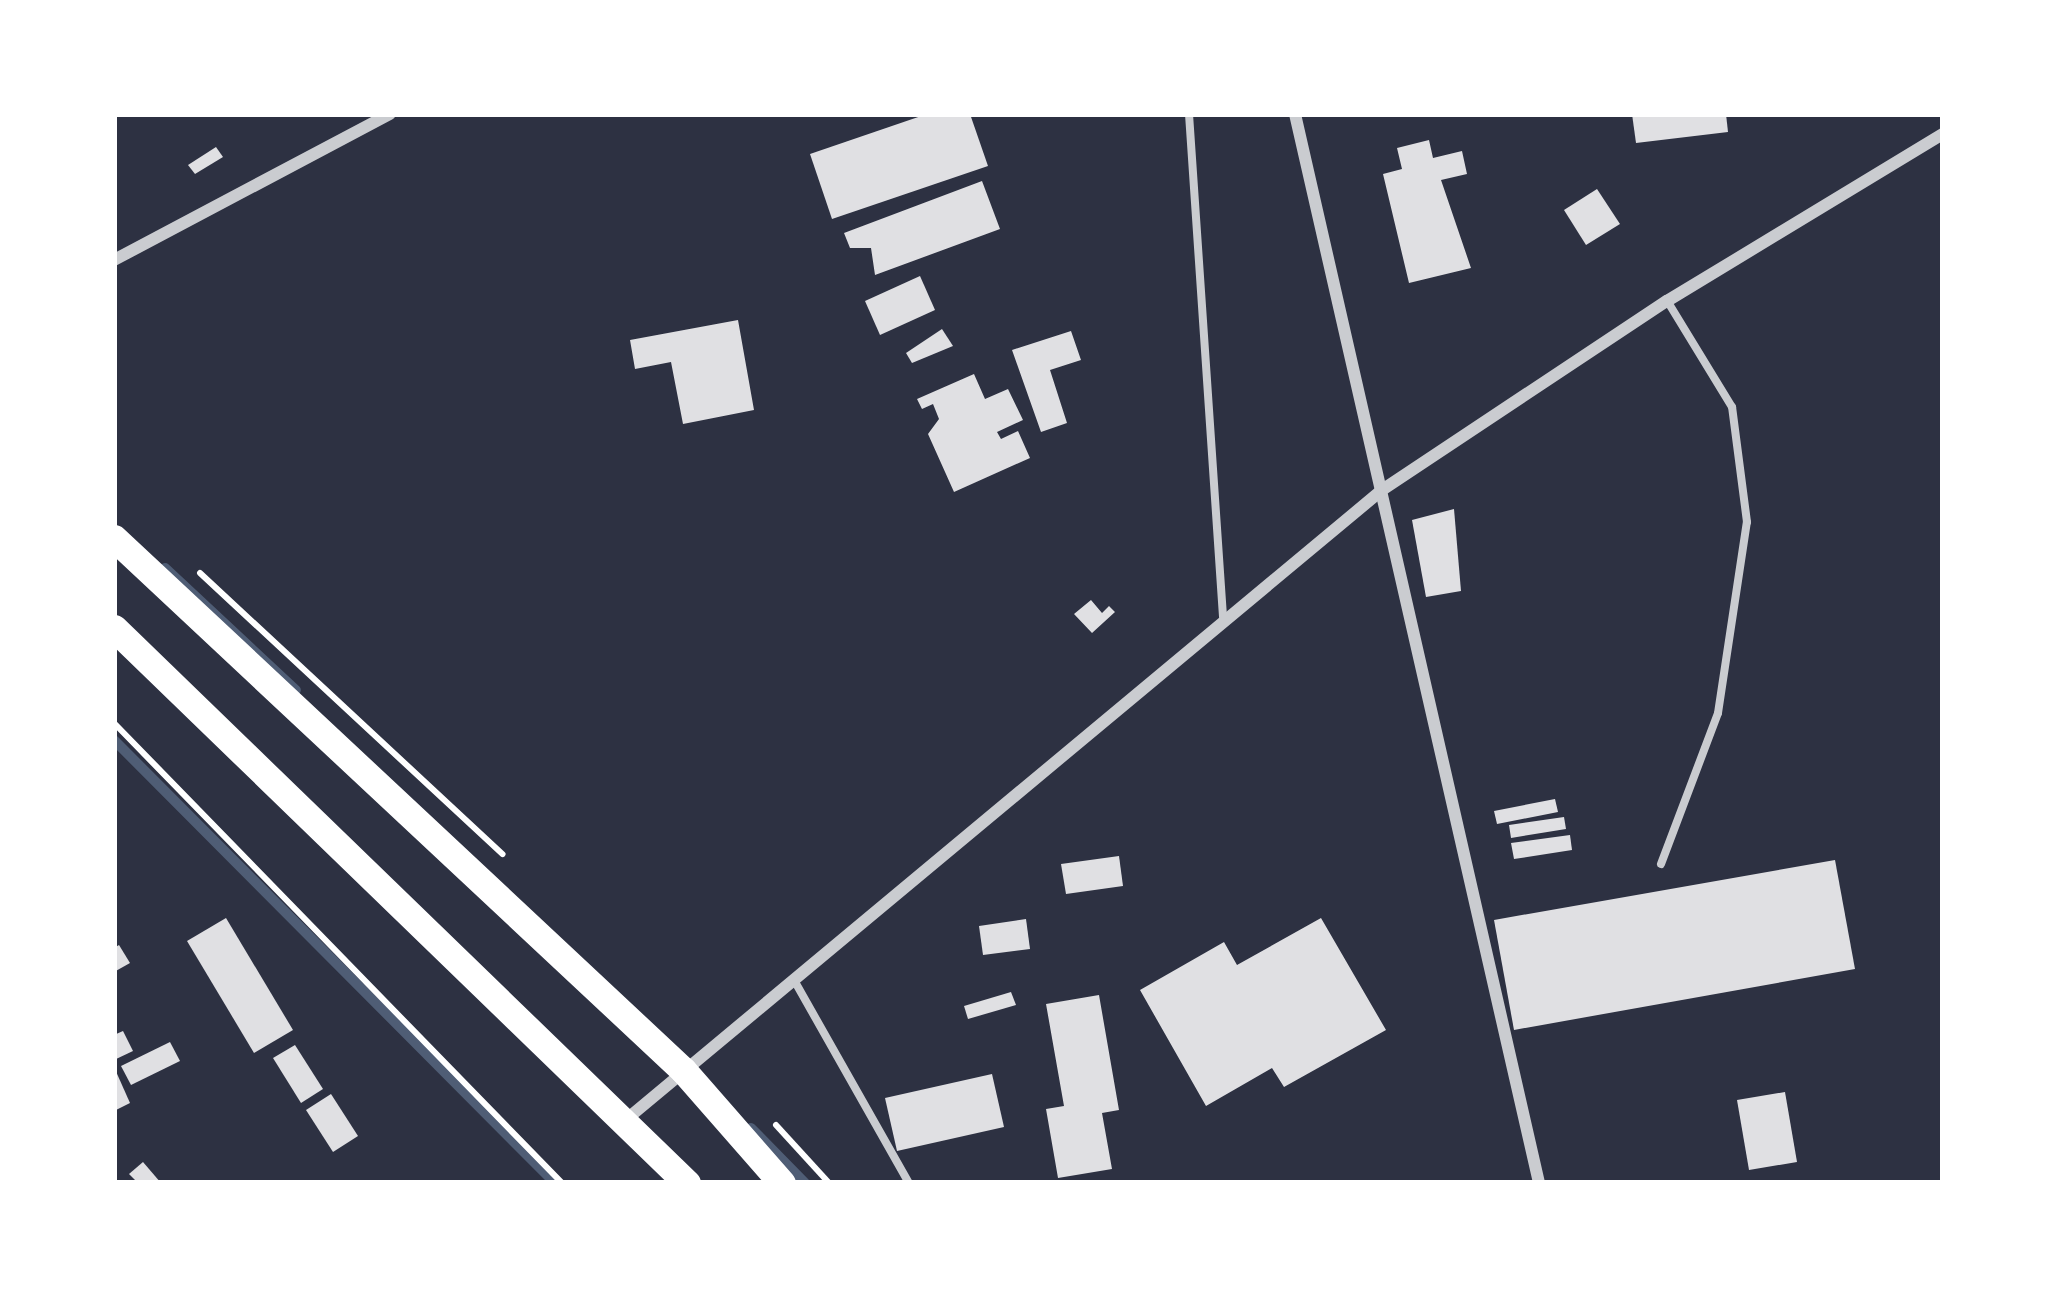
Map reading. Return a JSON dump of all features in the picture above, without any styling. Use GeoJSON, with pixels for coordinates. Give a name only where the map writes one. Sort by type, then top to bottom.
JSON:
{"type":"FeatureCollection","features":[{"type":"Feature","properties":{"kind":"highway"},"geometry":{"type":"LineString","coordinates":[[114,538],[683,1070],[782,1183]]}},
{"type":"Feature","properties":{"kind":"highway"},"geometry":{"type":"LineString","coordinates":[[114,628],[628,1118],[687,1183]]}},
{"type":"Feature","properties":{"kind":"street"},"geometry":{"type":"LineString","coordinates":[[114,260],[390,114]]}},
{"type":"Feature","properties":{"kind":"street"},"geometry":{"type":"LineString","coordinates":[[1295,114],[1539,1183]]}},
{"type":"Feature","properties":{"kind":"street"},"geometry":{"type":"LineString","coordinates":[[628,1118],[1222,617],[1382,490],[1667,301],[1943,134]]}},
{"type":"Feature","properties":{"kind":"lane"},"geometry":{"type":"LineString","coordinates":[[1189,114],[1222,617]]}},
{"type":"Feature","properties":{"kind":"lane"},"geometry":{"type":"LineString","coordinates":[[1661,864],[1718,713],[1747,522],[1732,407],[1667,301]]}},
{"type":"Feature","properties":{"kind":"lane"},"geometry":{"type":"LineString","coordinates":[[794,980],[909,1183]]}},
{"type":"Feature","properties":{"kind":"path"},"geometry":{"type":"LineString","coordinates":[[114,723],[562,1183]]}},
{"type":"Feature","properties":{"kind":"building"},"geometry":{"type":"Polygon","coordinates":[[[927,114],[970,114],[988,166],[832,219],[810,154],[927,114]]]}},
{"type":"Feature","properties":{"kind":"building"},"geometry":{"type":"Polygon","coordinates":[[[1632,114],[1726,114],[1728,132],[1636,143],[1632,114]]]}},
{"type":"Feature","properties":{"kind":"building"},"geometry":{"type":"Polygon","coordinates":[[[1429,140],[1433,158],[1462,151],[1467,174],[1441,180],[1471,268],[1409,283],[1383,174],[1402,169],[1397,148],[1429,140]]]}},
{"type":"Feature","properties":{"kind":"building"},"geometry":{"type":"Polygon","coordinates":[[[216,147],[223,157],[195,174],[188,165],[216,147]]]}},
{"type":"Feature","properties":{"kind":"building"},"geometry":{"type":"Polygon","coordinates":[[[982,181],[1000,229],[875,275],[871,248],[850,248],[844,233],[982,181]]]}},
{"type":"Feature","properties":{"kind":"building"},"geometry":{"type":"Polygon","coordinates":[[[1597,189],[1620,224],[1586,245],[1564,210],[1597,189]]]}},
{"type":"Feature","properties":{"kind":"building"},"geometry":{"type":"Polygon","coordinates":[[[920,276],[935,310],[880,335],[865,301],[920,276]]]}},
{"type":"Feature","properties":{"kind":"building"},"geometry":{"type":"Polygon","coordinates":[[[738,320],[754,410],[683,424],[671,362],[635,369],[630,340],[738,320]]]}},
{"type":"Feature","properties":{"kind":"building"},"geometry":{"type":"Polygon","coordinates":[[[942,329],[953,346],[912,363],[906,353],[942,329]]]}},
{"type":"Feature","properties":{"kind":"building"},"geometry":{"type":"Polygon","coordinates":[[[1071,331],[1081,360],[1050,370],[1067,423],[1041,432],[1012,350],[1071,331]]]}},
{"type":"Feature","properties":{"kind":"building"},"geometry":{"type":"Polygon","coordinates":[[[974,374],[985,399],[1008,389],[1023,420],[997,432],[1001,439],[1018,431],[1030,458],[954,492],[928,434],[939,419],[933,404],[922,409],[917,399],[974,374]]]}},
{"type":"Feature","properties":{"kind":"building"},"geometry":{"type":"Polygon","coordinates":[[[1454,509],[1461,591],[1426,597],[1412,520],[1454,509]]]}},
{"type":"Feature","properties":{"kind":"building"},"geometry":{"type":"Polygon","coordinates":[[[1091,600],[1102,613],[1109,606],[1115,612],[1092,633],[1074,614],[1091,600]]]}},
{"type":"Feature","properties":{"kind":"building"},"geometry":{"type":"Polygon","coordinates":[[[1555,799],[1558,812],[1497,824],[1494,811],[1555,799]]]}},
{"type":"Feature","properties":{"kind":"building"},"geometry":{"type":"Polygon","coordinates":[[[1564,817],[1566,829],[1511,838],[1509,825],[1564,817]]]}},
{"type":"Feature","properties":{"kind":"building"},"geometry":{"type":"Polygon","coordinates":[[[1570,835],[1572,850],[1514,859],[1511,843],[1570,835]]]}},
{"type":"Feature","properties":{"kind":"building"},"geometry":{"type":"Polygon","coordinates":[[[1119,856],[1123,886],[1066,894],[1061,864],[1119,856]]]}},
{"type":"Feature","properties":{"kind":"building"},"geometry":{"type":"Polygon","coordinates":[[[1835,860],[1855,969],[1514,1030],[1494,920],[1835,860]]]}},
{"type":"Feature","properties":{"kind":"building"},"geometry":{"type":"Polygon","coordinates":[[[226,918],[293,1030],[254,1053],[187,941],[226,918]]]}},
{"type":"Feature","properties":{"kind":"building"},"geometry":{"type":"Polygon","coordinates":[[[1321,918],[1386,1030],[1284,1087],[1272,1068],[1206,1106],[1140,990],[1224,942],[1237,965],[1321,918]]]}},
{"type":"Feature","properties":{"kind":"building"},"geometry":{"type":"Polygon","coordinates":[[[1026,919],[1030,949],[983,955],[979,926],[1026,919]]]}},
{"type":"Feature","properties":{"kind":"building"},"geometry":{"type":"Polygon","coordinates":[[[119,945],[130,963],[114,972],[114,948],[119,945]]]}},
{"type":"Feature","properties":{"kind":"building"},"geometry":{"type":"Polygon","coordinates":[[[1011,992],[1016,1005],[968,1019],[964,1006],[1011,992]]]}},
{"type":"Feature","properties":{"kind":"building"},"geometry":{"type":"Polygon","coordinates":[[[1099,995],[1119,1110],[1102,1113],[1112,1169],[1058,1178],[1046,1109],[1064,1106],[1046,1004],[1099,995]]]}},
{"type":"Feature","properties":{"kind":"building"},"geometry":{"type":"Polygon","coordinates":[[[123,1031],[133,1051],[114,1060],[114,1035],[123,1031]]]}},
{"type":"Feature","properties":{"kind":"building"},"geometry":{"type":"Polygon","coordinates":[[[170,1042],[180,1061],[131,1085],[121,1066],[170,1042]]]}},
{"type":"Feature","properties":{"kind":"building"},"geometry":{"type":"Polygon","coordinates":[[[295,1045],[323,1089],[301,1103],[273,1058],[295,1045]]]}},
{"type":"Feature","properties":{"kind":"building"},"geometry":{"type":"Polygon","coordinates":[[[114,1067],[130,1103],[114,1111],[114,1067]]]}},
{"type":"Feature","properties":{"kind":"building"},"geometry":{"type":"Polygon","coordinates":[[[992,1074],[1004,1127],[897,1151],[885,1098],[992,1074]]]}},
{"type":"Feature","properties":{"kind":"building"},"geometry":{"type":"Polygon","coordinates":[[[1785,1092],[1797,1162],[1749,1170],[1737,1100],[1785,1092]]]}},
{"type":"Feature","properties":{"kind":"building"},"geometry":{"type":"Polygon","coordinates":[[[331,1094],[358,1136],[333,1152],[306,1110],[331,1094]]]}},
{"type":"Feature","properties":{"kind":"building"},"geometry":{"type":"Polygon","coordinates":[[[143,1162],[161,1183],[138,1183],[129,1174],[143,1162]]]}},
{"type":"Feature","properties":{"kind":"waterway"},"geometry":{"type":"LineString","coordinates":[[165,568],[296,690]]}},
{"type":"Feature","properties":{"kind":"waterway"},"geometry":{"type":"LineString","coordinates":[[114,740],[555,1183]]}},
{"type":"Feature","properties":{"kind":"waterway"},"geometry":{"type":"LineString","coordinates":[[751,1128],[805,1183]]}}]}
